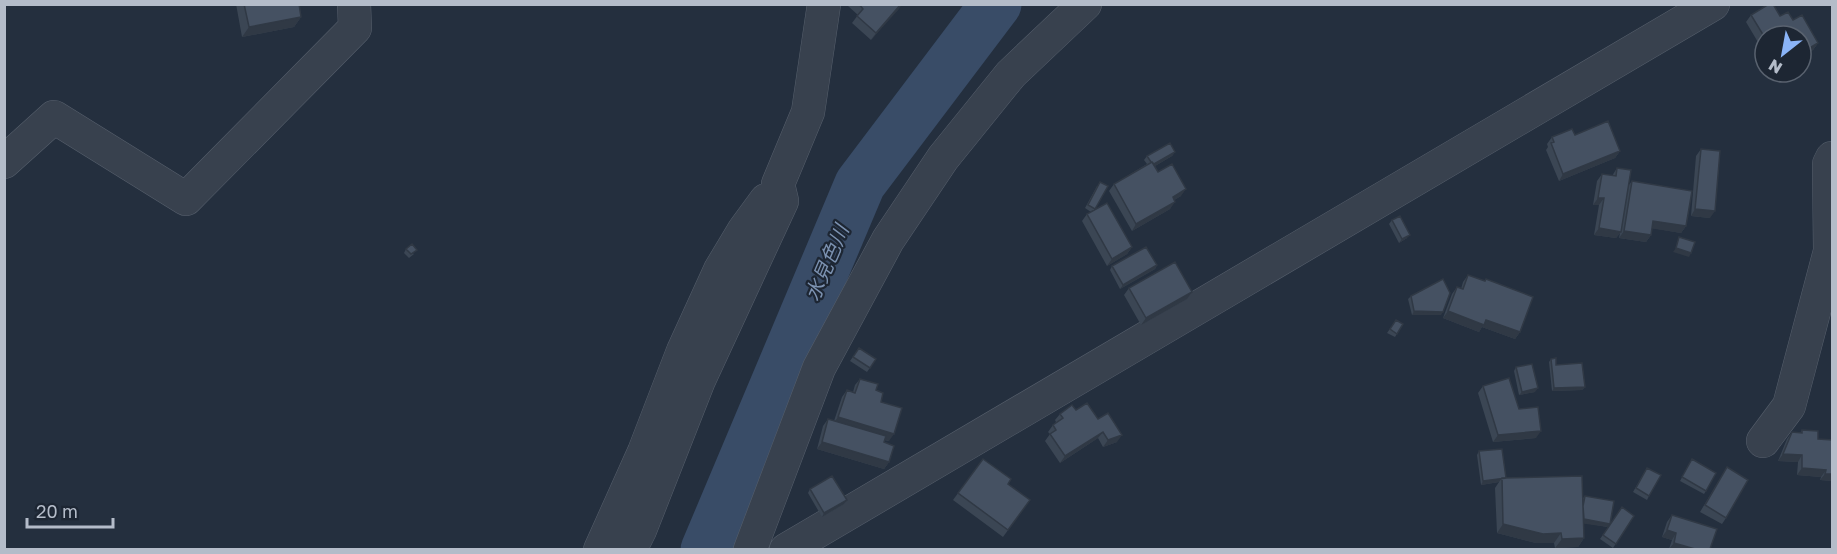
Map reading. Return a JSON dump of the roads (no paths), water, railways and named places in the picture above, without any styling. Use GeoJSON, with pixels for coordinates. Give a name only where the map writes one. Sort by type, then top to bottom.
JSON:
{"type":"FeatureCollection","features":[{"type":"Feature","properties":{"kind":"street"},"geometry":{"type":"LineString","coordinates":[[4,162],[54,117],[186,200],[355,28],[354,4]]}},
{"type":"Feature","properties":{"kind":"street"},"geometry":{"type":"LineString","coordinates":[[600,549],[644,452],[683,351],[720,270],[744,230],[778,184],[808,112],[824,4]]}},
{"type":"Feature","properties":{"kind":"street"},"geometry":{"type":"LineString","coordinates":[[750,549],[819,368],[888,240],[943,158],[1011,74],[1085,4]]}},
{"type":"Feature","properties":{"kind":"street"},"geometry":{"type":"LineString","coordinates":[[786,549],[1713,4]]}},
{"type":"Feature","properties":{"kind":"street"},"geometry":{"type":"LineString","coordinates":[[1763,441],[1789,406],[1830,251],[1828,164],[1833,158]]}},
{"type":"Feature","properties":{"kind":"street"},"geometry":{"type":"LineString","coordinates":[[630,549],[640,530],[699,380],[782,201],[778,184]]}},
{"type":"Feature","properties":{"kind":"waterway","name":"水見色川"},"geometry":{"type":"LineString","coordinates":[[706,550],[860,184],[996,4]]}}]}
